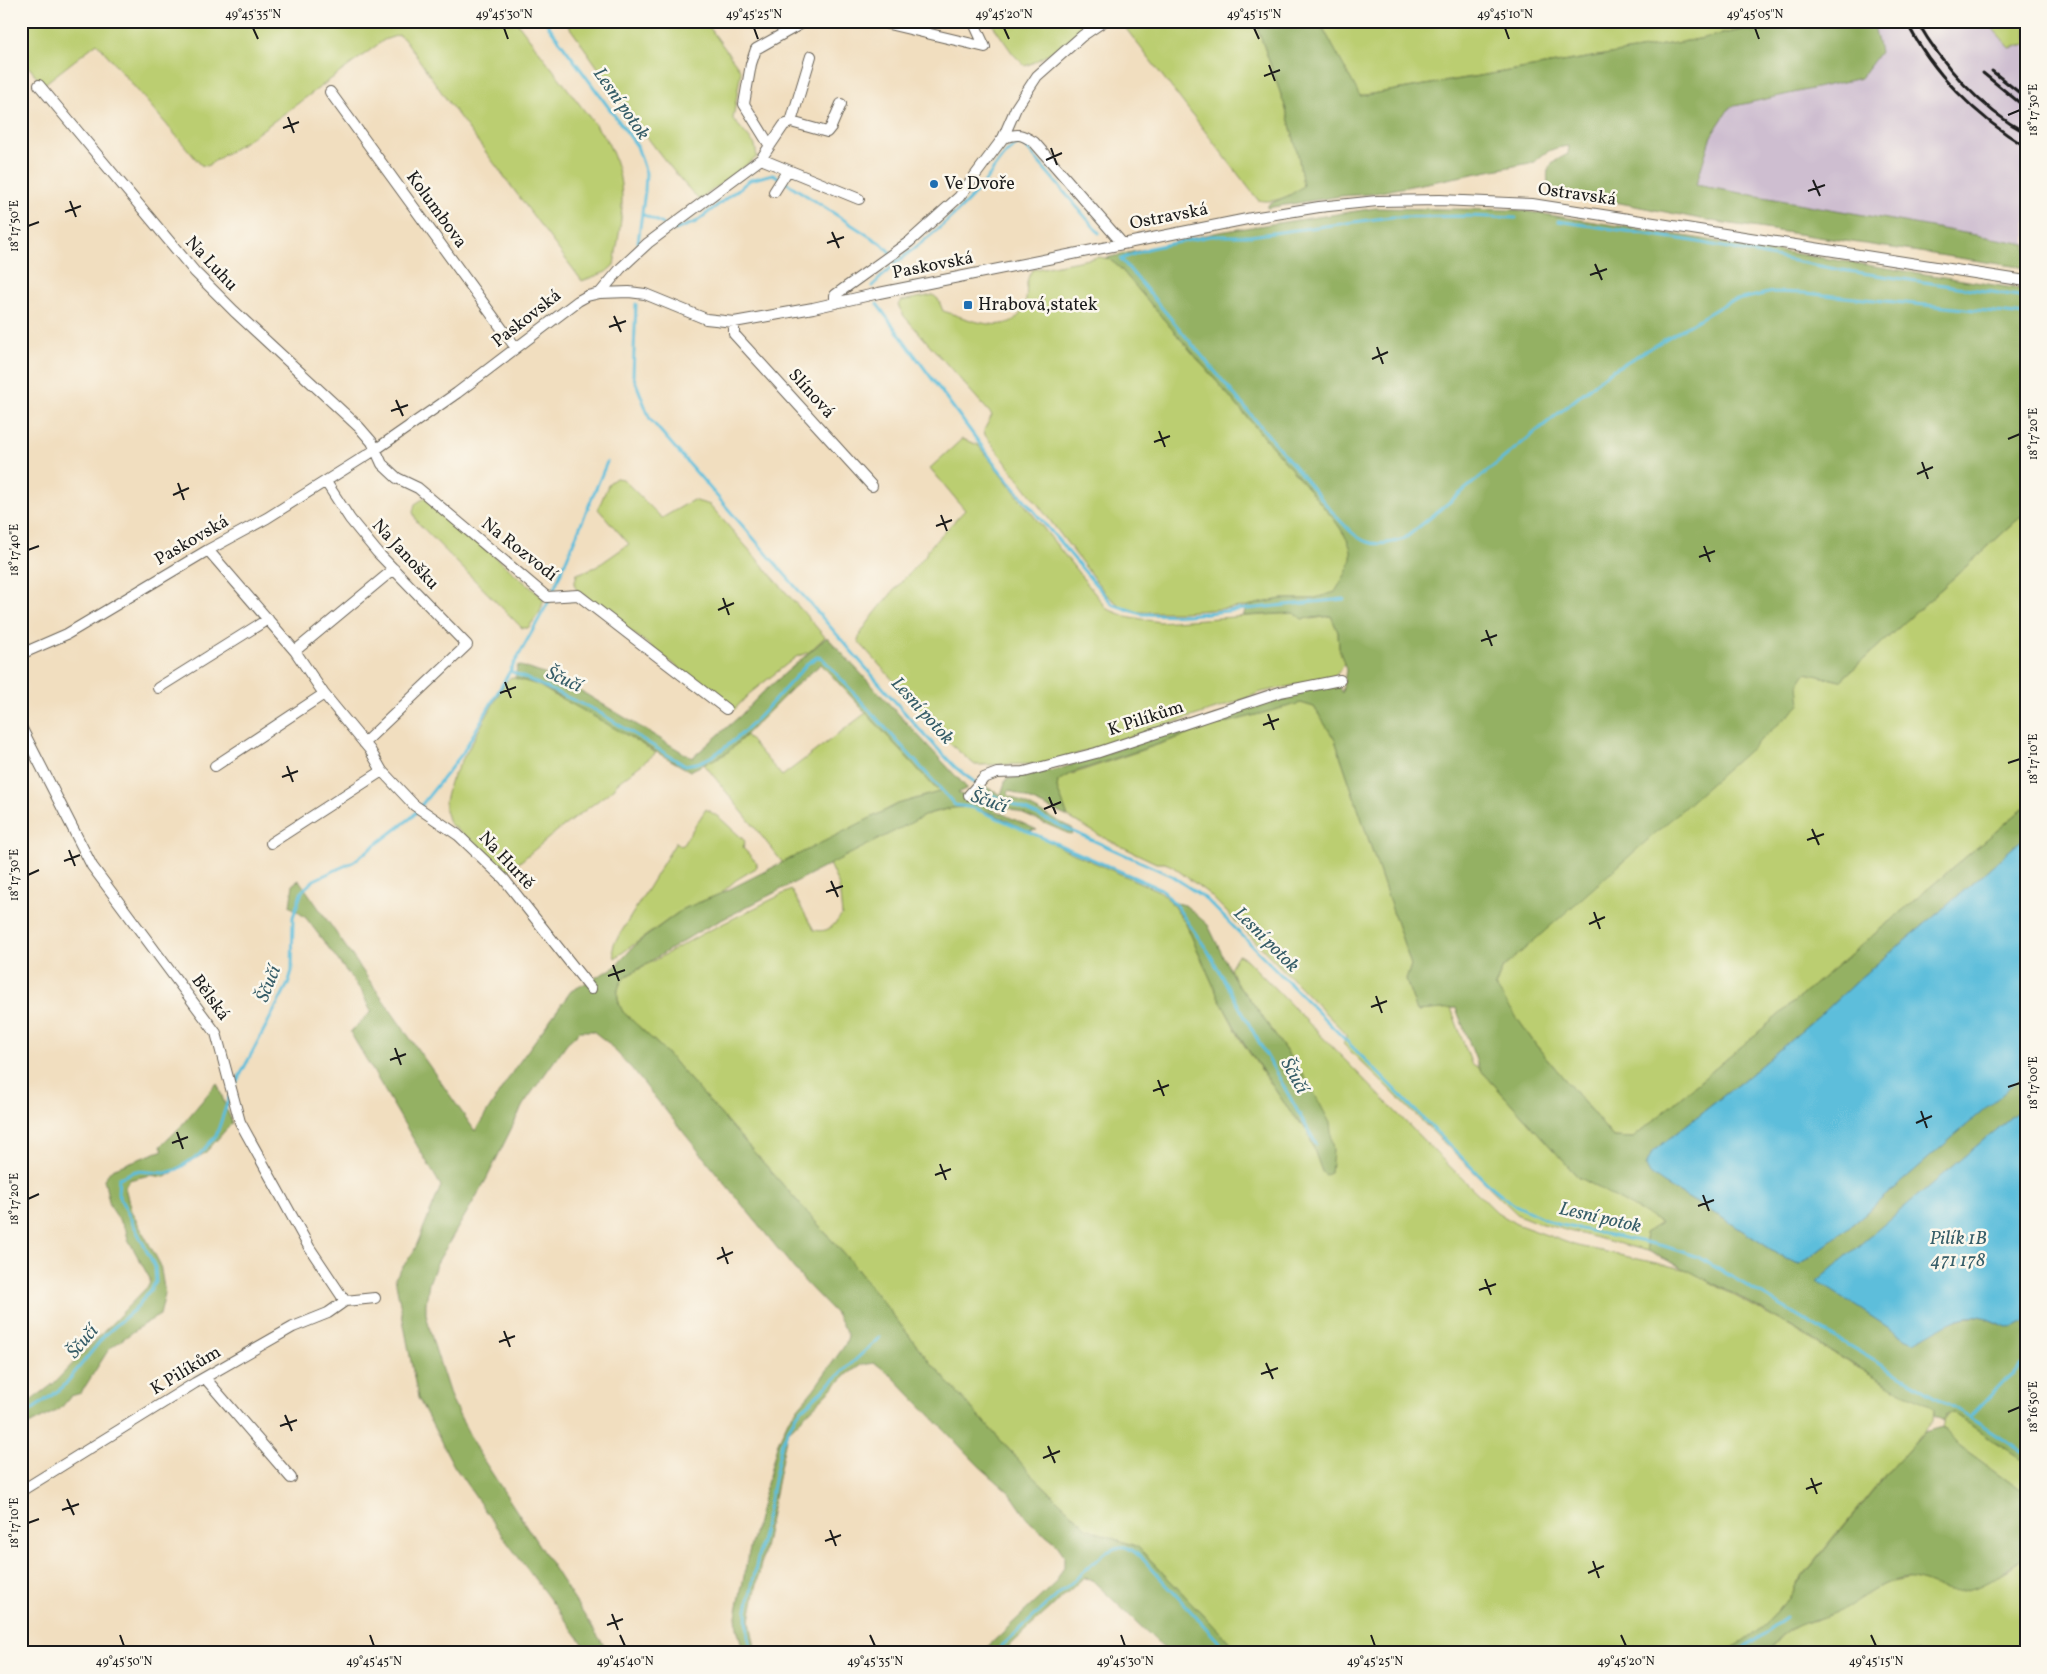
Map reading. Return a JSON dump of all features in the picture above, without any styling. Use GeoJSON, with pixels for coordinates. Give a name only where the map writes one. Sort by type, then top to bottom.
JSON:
{"type":"FeatureCollection","features":[{"type":"Feature","properties":{"kind":"street"},"geometry":{"type":"LineString","coordinates":[[770,146],[744,104],[751,64],[756,50],[806,21]]}},
{"type":"Feature","properties":{"kind":"street"},"geometry":{"type":"LineString","coordinates":[[876,21],[985,47],[973,21]]}},
{"type":"Feature","properties":{"kind":"street"},"geometry":{"type":"LineString","coordinates":[[920,21],[926,33]]}},
{"type":"Feature","properties":{"kind":"street"},"geometry":{"type":"LineString","coordinates":[[835,302],[836,295],[909,242],[959,197],[1004,138],[1016,108],[1036,76],[1082,36],[1104,21]]}},
{"type":"Feature","properties":{"kind":"street"},"geometry":{"type":"LineString","coordinates":[[791,122],[811,56]]}},
{"type":"Feature","properties":{"kind":"street","name":"Na Luhu"},"geometry":{"type":"LineString","coordinates":[[39,85],[195,272],[359,428],[372,442],[375,450]]}},
{"type":"Feature","properties":{"kind":"street","name":"Kolumbova"},"geometry":{"type":"LineString","coordinates":[[330,92],[516,348]]}},
{"type":"Feature","properties":{"kind":"street"},"geometry":{"type":"LineString","coordinates":[[600,292],[643,248],[761,159],[784,125],[791,122],[827,132],[831,128],[841,104]]}},
{"type":"Feature","properties":{"kind":"street"},"geometry":{"type":"LineString","coordinates":[[1004,138],[1022,135],[1034,142],[1122,244]]}},
{"type":"Feature","properties":{"kind":"street"},"geometry":{"type":"LineString","coordinates":[[761,159],[781,181],[859,199]]}},
{"type":"Feature","properties":{"kind":"street","name":"Ostravská"},"geometry":{"type":"LineString","coordinates":[[1122,244],[1252,218],[1319,207],[1377,201],[1440,200],[1532,204],[2026,280]]}},
{"type":"Feature","properties":{"kind":"street","name":"Paskovská"},"geometry":{"type":"LineString","coordinates":[[21,654],[66,634],[326,482],[457,393],[578,300],[587,296],[600,292],[645,294],[706,319],[734,322],[1122,244]]}},
{"type":"Feature","properties":{"kind":"street","name":"Slínová"},"geometry":{"type":"LineString","coordinates":[[734,322],[734,334],[872,486]]}},
{"type":"Feature","properties":{"kind":"street","name":"Na Rozvodí"},"geometry":{"type":"LineString","coordinates":[[375,450],[382,464],[397,478],[418,488],[547,597],[578,595],[726,709]]}},
{"type":"Feature","properties":{"kind":"street","name":"Na Janošku"},"geometry":{"type":"LineString","coordinates":[[326,482],[350,518],[394,568],[467,645],[364,743]]}},
{"type":"Feature","properties":{"kind":"street","name":"Na Hurtě"},"geometry":{"type":"LineString","coordinates":[[208,550],[295,651],[324,694],[370,750],[382,771],[414,805],[458,835],[504,879],[591,989]]}},
{"type":"Feature","properties":{"kind":"street"},"geometry":{"type":"LineString","coordinates":[[295,651],[394,568]]}},
{"type":"Feature","properties":{"kind":"street"},"geometry":{"type":"LineString","coordinates":[[158,688],[268,619]]}},
{"type":"Feature","properties":{"kind":"street","name":"K Pilíkům"},"geometry":{"type":"LineString","coordinates":[[971,793],[984,778],[997,773],[1024,772],[1096,753],[1280,692],[1340,680]]}},
{"type":"Feature","properties":{"kind":"street"},"geometry":{"type":"LineString","coordinates":[[215,766],[324,694]]}},
{"type":"Feature","properties":{"kind":"street","name":"Bělská"},"geometry":{"type":"LineString","coordinates":[[21,726],[92,866],[216,1033],[240,1122],[309,1247],[345,1301]]}},
{"type":"Feature","properties":{"kind":"street"},"geometry":{"type":"LineString","coordinates":[[271,843],[382,771]]}},
{"type":"Feature","properties":{"kind":"street","name":"K Pilíkům"},"geometry":{"type":"LineString","coordinates":[[21,1491],[205,1378],[293,1327],[328,1313],[345,1301],[374,1298]]}},
{"type":"Feature","properties":{"kind":"street"},"geometry":{"type":"LineString","coordinates":[[205,1378],[291,1478]]}},
{"type":"Feature","properties":{"kind":"shaded area"},"geometry":{"type":"Polygon","coordinates":[[[1873,21],[1986,21],[2010,47],[2026,44],[2026,251],[1696,185],[1711,136],[1730,107],[1861,78],[1880,52],[1873,21]]]}},
{"type":"Feature","properties":{"kind":"green space"},"geometry":{"type":"Polygon","coordinates":[[[21,21],[516,21],[606,139],[614,156],[621,186],[622,201],[620,231],[614,265],[606,272],[582,281],[449,103],[406,41],[399,35],[384,40],[255,135],[207,166],[201,165],[97,43],[43,85],[21,57],[21,21]]]}},
{"type":"Feature","properties":{"kind":"green space"},"geometry":{"type":"Polygon","coordinates":[[[565,21],[705,21],[741,71],[733,119],[755,145],[757,157],[699,200],[663,158],[565,21]]]}},
{"type":"Feature","properties":{"kind":"green space"},"geometry":{"type":"Polygon","coordinates":[[[990,21],[1095,21],[1051,52],[1025,66],[1013,54],[990,21]]]}},
{"type":"Feature","properties":{"kind":"green space"},"geometry":{"type":"Polygon","coordinates":[[[1120,21],[1255,21],[1285,106],[1298,154],[1303,186],[1293,193],[1276,200],[1258,200],[1120,21]]]}},
{"type":"Feature","properties":{"kind":"green space"},"geometry":{"type":"Polygon","coordinates":[[[1255,21],[1321,21],[1360,96],[1699,39],[1784,21],[1873,21],[1880,52],[1861,78],[1730,107],[1711,136],[1696,185],[2026,244],[2026,268],[1711,221],[1549,189],[1548,171],[1552,164],[1568,154],[1569,146],[1550,150],[1535,162],[1370,194],[1341,196],[1267,208],[1269,204],[1290,195],[1303,186],[1298,154],[1285,106],[1255,21]]]}},
{"type":"Feature","properties":{"kind":"green space"},"geometry":{"type":"Polygon","coordinates":[[[1321,21],[1784,21],[1699,39],[1359,96],[1321,21]]]}},
{"type":"Feature","properties":{"kind":"green space"},"geometry":{"type":"Polygon","coordinates":[[[1986,21],[2026,21],[2026,44],[2010,48],[1986,21]]]}},
{"type":"Feature","properties":{"kind":"green space"},"geometry":{"type":"Polygon","coordinates":[[[1376,208],[1518,210],[2026,290],[2026,512],[1840,681],[1806,673],[1798,685],[1800,705],[1502,969],[1495,986],[1535,1044],[1613,1137],[1633,1138],[2026,806],[2026,836],[1943,909],[1861,977],[1824,1012],[1741,1082],[1652,1152],[1664,1184],[1726,1220],[1786,1259],[1799,1264],[1855,1222],[2026,1073],[2026,1104],[1818,1281],[1906,1339],[1920,1339],[1940,1326],[1971,1317],[1979,1317],[2010,1326],[2026,1321],[2026,1463],[1953,1413],[1947,1415],[1944,1421],[1934,1416],[1934,1410],[1930,1405],[1874,1376],[1750,1303],[1648,1251],[1645,1233],[1661,1223],[1577,1176],[1479,1068],[1456,1008],[1417,1011],[1406,980],[1411,965],[1335,740],[1314,707],[1301,703],[1210,727],[1071,773],[1058,781],[1057,788],[1068,817],[1009,790],[1008,795],[1073,829],[1072,835],[981,796],[986,787],[1001,795],[1006,779],[1059,769],[1279,695],[1331,685],[1338,686],[1342,693],[1346,670],[1339,648],[1338,632],[1331,616],[1302,619],[1294,613],[1243,616],[1247,606],[1281,599],[1312,599],[1335,592],[1350,562],[1351,555],[1347,539],[1333,518],[1120,268],[1106,258],[1219,232],[1376,208]]]}},
{"type":"Feature","properties":{"kind":"green space"},"geometry":{"type":"Polygon","coordinates":[[[1099,257],[1109,259],[1120,268],[1333,518],[1347,539],[1352,555],[1347,571],[1335,593],[1312,599],[1281,599],[1243,607],[1183,612],[1139,612],[1120,606],[1106,594],[985,435],[984,430],[992,415],[904,316],[898,305],[901,301],[933,295],[938,299],[943,311],[988,324],[1010,322],[1019,315],[1025,304],[1027,283],[1032,270],[1099,257]]]}},
{"type":"Feature","properties":{"kind":"green space"},"geometry":{"type":"Polygon","coordinates":[[[962,439],[978,445],[1107,609],[1125,616],[1159,622],[1294,613],[1311,619],[1331,616],[1338,632],[1339,648],[1344,663],[1336,674],[1330,678],[1316,681],[1314,678],[1310,682],[1262,692],[1225,706],[1046,764],[975,765],[949,743],[858,641],[867,623],[925,556],[928,549],[965,510],[930,468],[962,439]]]}},
{"type":"Feature","properties":{"kind":"green space"},"geometry":{"type":"Polygon","coordinates":[[[616,478],[623,479],[662,518],[693,500],[710,505],[825,637],[809,652],[796,657],[749,694],[734,710],[577,590],[574,585],[577,574],[596,567],[629,544],[598,509],[609,483],[616,478]]]}},
{"type":"Feature","properties":{"kind":"green space"},"geometry":{"type":"Polygon","coordinates":[[[426,497],[544,599],[540,612],[528,628],[522,628],[417,522],[413,512],[415,504],[426,497]]]}},
{"type":"Feature","properties":{"kind":"green space"},"geometry":{"type":"Polygon","coordinates":[[[2026,512],[2026,806],[1633,1138],[1613,1137],[1535,1044],[1495,987],[1502,969],[1798,685],[1806,673],[1840,681],[2026,512]]]}},
{"type":"Feature","properties":{"kind":"green space"},"geometry":{"type":"Polygon","coordinates":[[[827,637],[967,788],[958,793],[1037,830],[1028,831],[991,813],[969,808],[957,808],[928,814],[698,932],[625,977],[618,989],[618,998],[623,1012],[663,1049],[852,1263],[929,1361],[1031,1474],[1088,1529],[1138,1547],[1240,1653],[1169,1653],[1091,1579],[1083,1578],[1002,1653],[981,1653],[1055,1583],[1064,1567],[1064,1555],[1055,1542],[1030,1522],[1010,1493],[979,1466],[892,1376],[875,1363],[861,1365],[845,1376],[787,1433],[751,1614],[750,1622],[756,1653],[744,1653],[737,1628],[736,1616],[748,1556],[777,1445],[788,1420],[814,1389],[845,1345],[848,1336],[836,1314],[804,1281],[632,1069],[607,1042],[593,1031],[580,1031],[567,1043],[523,1105],[486,1180],[437,1263],[429,1283],[426,1314],[451,1398],[477,1450],[605,1647],[600,1653],[590,1653],[504,1538],[454,1466],[418,1398],[395,1278],[414,1251],[441,1186],[350,1032],[371,1012],[362,992],[306,918],[290,906],[293,884],[299,880],[475,1131],[515,1068],[571,991],[615,967],[636,944],[683,909],[720,894],[898,804],[939,792],[821,664],[793,688],[727,753],[690,771],[538,685],[515,678],[518,665],[564,681],[692,758],[740,716],[761,694],[827,637]]]}},
{"type":"Feature","properties":{"kind":"green space"},"geometry":{"type":"Polygon","coordinates":[[[511,677],[538,685],[589,712],[656,753],[616,784],[615,788],[557,831],[504,875],[481,850],[449,823],[445,810],[445,801],[450,782],[505,683],[511,677]]]}},
{"type":"Feature","properties":{"kind":"green space"},"geometry":{"type":"Polygon","coordinates":[[[1301,703],[1314,707],[1335,740],[1411,965],[1406,980],[1417,1011],[1451,1008],[1471,1063],[1479,1068],[1577,1176],[1662,1223],[1645,1233],[1648,1251],[1538,1223],[1518,1215],[1343,1044],[1347,1035],[1209,894],[1172,866],[1165,863],[1156,863],[1106,839],[1068,817],[1057,788],[1058,781],[1063,777],[1210,727],[1301,703]]]}},
{"type":"Feature","properties":{"kind":"green space"},"geometry":{"type":"Polygon","coordinates":[[[866,713],[939,792],[898,804],[783,863],[704,764],[727,753],[746,735],[782,776],[866,713]]]}},
{"type":"Feature","properties":{"kind":"green space"},"geometry":{"type":"Polygon","coordinates":[[[956,807],[974,807],[999,817],[1066,850],[1159,891],[1171,902],[1186,924],[1218,996],[1242,1042],[1291,1113],[1307,1130],[1322,1171],[1326,1175],[1311,1087],[1252,1002],[1236,983],[1230,968],[1239,955],[1247,960],[1438,1155],[1497,1212],[1516,1224],[1574,1245],[1688,1270],[1782,1322],[1855,1366],[1930,1405],[1934,1410],[1933,1421],[1879,1482],[1797,1583],[1784,1604],[1775,1614],[1754,1633],[1722,1653],[1240,1653],[1138,1547],[1088,1529],[1031,1474],[929,1361],[852,1263],[663,1049],[623,1012],[619,1003],[618,989],[625,977],[702,934],[791,890],[814,930],[819,931],[830,928],[842,915],[839,886],[829,864],[928,814],[956,807]]]}},
{"type":"Feature","properties":{"kind":"green space"},"geometry":{"type":"Polygon","coordinates":[[[706,809],[720,818],[745,841],[743,848],[757,863],[756,868],[736,880],[720,894],[683,909],[615,958],[614,944],[676,842],[682,846],[706,809]]]}},
{"type":"Feature","properties":{"kind":"green space"},"geometry":{"type":"Polygon","coordinates":[[[1171,902],[1185,905],[1208,925],[1236,983],[1252,1002],[1311,1087],[1330,1123],[1333,1151],[1331,1173],[1326,1175],[1322,1172],[1307,1130],[1291,1113],[1243,1042],[1218,996],[1186,924],[1171,902]]]}},
{"type":"Feature","properties":{"kind":"green space"},"geometry":{"type":"Polygon","coordinates":[[[217,1083],[232,1123],[205,1153],[165,1177],[150,1175],[129,1180],[125,1187],[131,1211],[160,1264],[165,1294],[160,1315],[109,1349],[81,1393],[71,1396],[60,1409],[21,1429],[21,1408],[53,1384],[149,1285],[150,1279],[128,1239],[126,1230],[110,1206],[104,1179],[112,1169],[163,1150],[161,1146],[181,1126],[217,1083]]]}},
{"type":"Feature","properties":{"kind":"green space"},"geometry":{"type":"Polygon","coordinates":[[[1953,1413],[2026,1463],[2026,1494],[1960,1446],[1942,1429],[1945,1419],[1953,1413]]]}},
{"type":"Feature","properties":{"kind":"green space"},"geometry":{"type":"Polygon","coordinates":[[[1942,1427],[1960,1446],[2026,1494],[2026,1555],[2010,1568],[1980,1586],[1969,1590],[1949,1591],[1914,1579],[1901,1579],[1882,1585],[1839,1611],[1790,1629],[1767,1653],[1722,1653],[1743,1641],[1774,1615],[1796,1585],[1892,1467],[1924,1432],[1942,1427]]]}},
{"type":"Feature","properties":{"kind":"green space"},"geometry":{"type":"Polygon","coordinates":[[[2026,1555],[2026,1653],[1767,1653],[1785,1633],[1799,1624],[1817,1620],[1887,1583],[1912,1578],[1930,1584],[1976,1587],[2010,1569],[2026,1555]]]}},
{"type":"Feature","properties":{"kind":"water"},"geometry":{"type":"Polygon","coordinates":[[[2026,836],[2026,1073],[2013,1085],[1855,1222],[1799,1264],[1786,1259],[1650,1174],[1646,1166],[1652,1152],[1741,1082],[1824,1012],[1861,977],[1943,909],[2026,836]]]}},
{"type":"Feature","properties":{"kind":"water","name":"Pilík 1B 471 178"},"geometry":{"type":"Polygon","coordinates":[[[2026,1104],[2026,1321],[2010,1328],[1980,1317],[1963,1318],[1914,1342],[1906,1339],[1817,1281],[2026,1104]]]}},
{"type":"Feature","properties":{"kind":"waterway","name":"Lesní potok"},"geometry":{"type":"LineString","coordinates":[[545,21],[637,146],[646,173],[638,242]]}},
{"type":"Feature","properties":{"kind":"waterway"},"geometry":{"type":"LineString","coordinates":[[675,230],[696,222],[750,180],[773,174],[883,245],[898,261],[954,215],[975,194],[1004,155],[1020,144],[1025,146],[1099,233]]}},
{"type":"Feature","properties":{"kind":"waterway"},"geometry":{"type":"LineString","coordinates":[[642,214],[663,224]]}},
{"type":"Feature","properties":{"kind":"waterway"},"geometry":{"type":"LineString","coordinates":[[1516,218],[1466,216],[1391,217],[1250,236],[1210,236],[1150,248],[1121,259],[1334,514],[1350,531],[1364,541],[1381,544],[1404,539],[1608,373],[1728,302],[1773,292],[1804,293],[2026,315]]}},
{"type":"Feature","properties":{"kind":"waterway"},"geometry":{"type":"LineString","coordinates":[[1558,221],[1693,241],[1835,269],[2026,297]]}},
{"type":"Feature","properties":{"kind":"waterway"},"geometry":{"type":"LineString","coordinates":[[872,286],[898,261]]}},
{"type":"Feature","properties":{"kind":"waterway","name":"Lesní potok"},"geometry":{"type":"LineString","coordinates":[[636,304],[633,375],[650,419],[918,728],[955,767],[988,793],[1172,876],[1206,899],[1486,1182],[1513,1204],[1556,1224],[1664,1246],[1698,1257],[1970,1417],[2026,1454]]}},
{"type":"Feature","properties":{"kind":"waterway"},"geometry":{"type":"LineString","coordinates":[[877,304],[997,467],[1112,604],[1141,614],[1187,615],[1344,599]]}},
{"type":"Feature","properties":{"kind":"waterway"},"geometry":{"type":"LineString","coordinates":[[510,671],[549,601],[607,462]]}},
{"type":"Feature","properties":{"kind":"waterway","name":"Ščučí"},"geometry":{"type":"LineString","coordinates":[[234,1087],[288,984],[292,971],[293,917],[302,891],[314,880],[353,862],[412,817],[462,754],[510,671],[595,710],[684,765],[700,762],[729,744],[772,704],[808,663],[817,657],[822,658],[955,805],[974,808],[1161,889],[1174,903],[1208,951],[1316,1144]]}},
{"type":"Feature","properties":{"kind":"waterway","name":"Ščučí"},"geometry":{"type":"LineString","coordinates":[[21,1418],[63,1387],[105,1335],[137,1307],[156,1282],[155,1267],[118,1194],[119,1178],[136,1171],[166,1173],[176,1170],[199,1155],[216,1136],[230,1095]]}},
{"type":"Feature","properties":{"kind":"waterway"},"geometry":{"type":"LineString","coordinates":[[753,1653],[748,1636],[747,1610],[782,1442],[796,1415],[880,1337]]}},
{"type":"Feature","properties":{"kind":"waterway"},"geometry":{"type":"LineString","coordinates":[[1970,1417],[2006,1379],[2026,1362]]}},
{"type":"Feature","properties":{"kind":"waterway"},"geometry":{"type":"LineString","coordinates":[[994,1653],[1103,1554],[1120,1547],[1132,1550],[1143,1559],[1229,1653]]}},
{"type":"Feature","properties":{"kind":"waterway"},"geometry":{"type":"LineString","coordinates":[[1736,1653],[1786,1617]]}},
{"type":"Feature","properties":{"kind":"railway"},"geometry":{"type":"LineString","coordinates":[[1906,21],[1929,58],[1957,92],[1990,122],[2026,147]]}},
{"type":"Feature","properties":{"kind":"railway"},"geometry":{"type":"LineString","coordinates":[[1917,21],[1938,54],[1964,85],[1994,112],[2026,133]]}},
{"type":"Feature","properties":{"kind":"railway"},"geometry":{"type":"LineString","coordinates":[[1992,71],[2026,98]]}},
{"type":"Feature","properties":{"kind":"railway"},"geometry":{"type":"LineString","coordinates":[[1983,73],[2026,108]]}},
{"type":"Feature","properties":{"kind":"place","name":"Ve Dvoře"},"geometry":{"type":"Point","coordinates":[934,184]}},
{"type":"Feature","properties":{"kind":"place","name":"Hrabová,statek"},"geometry":{"type":"Point","coordinates":[968,305]}}]}
